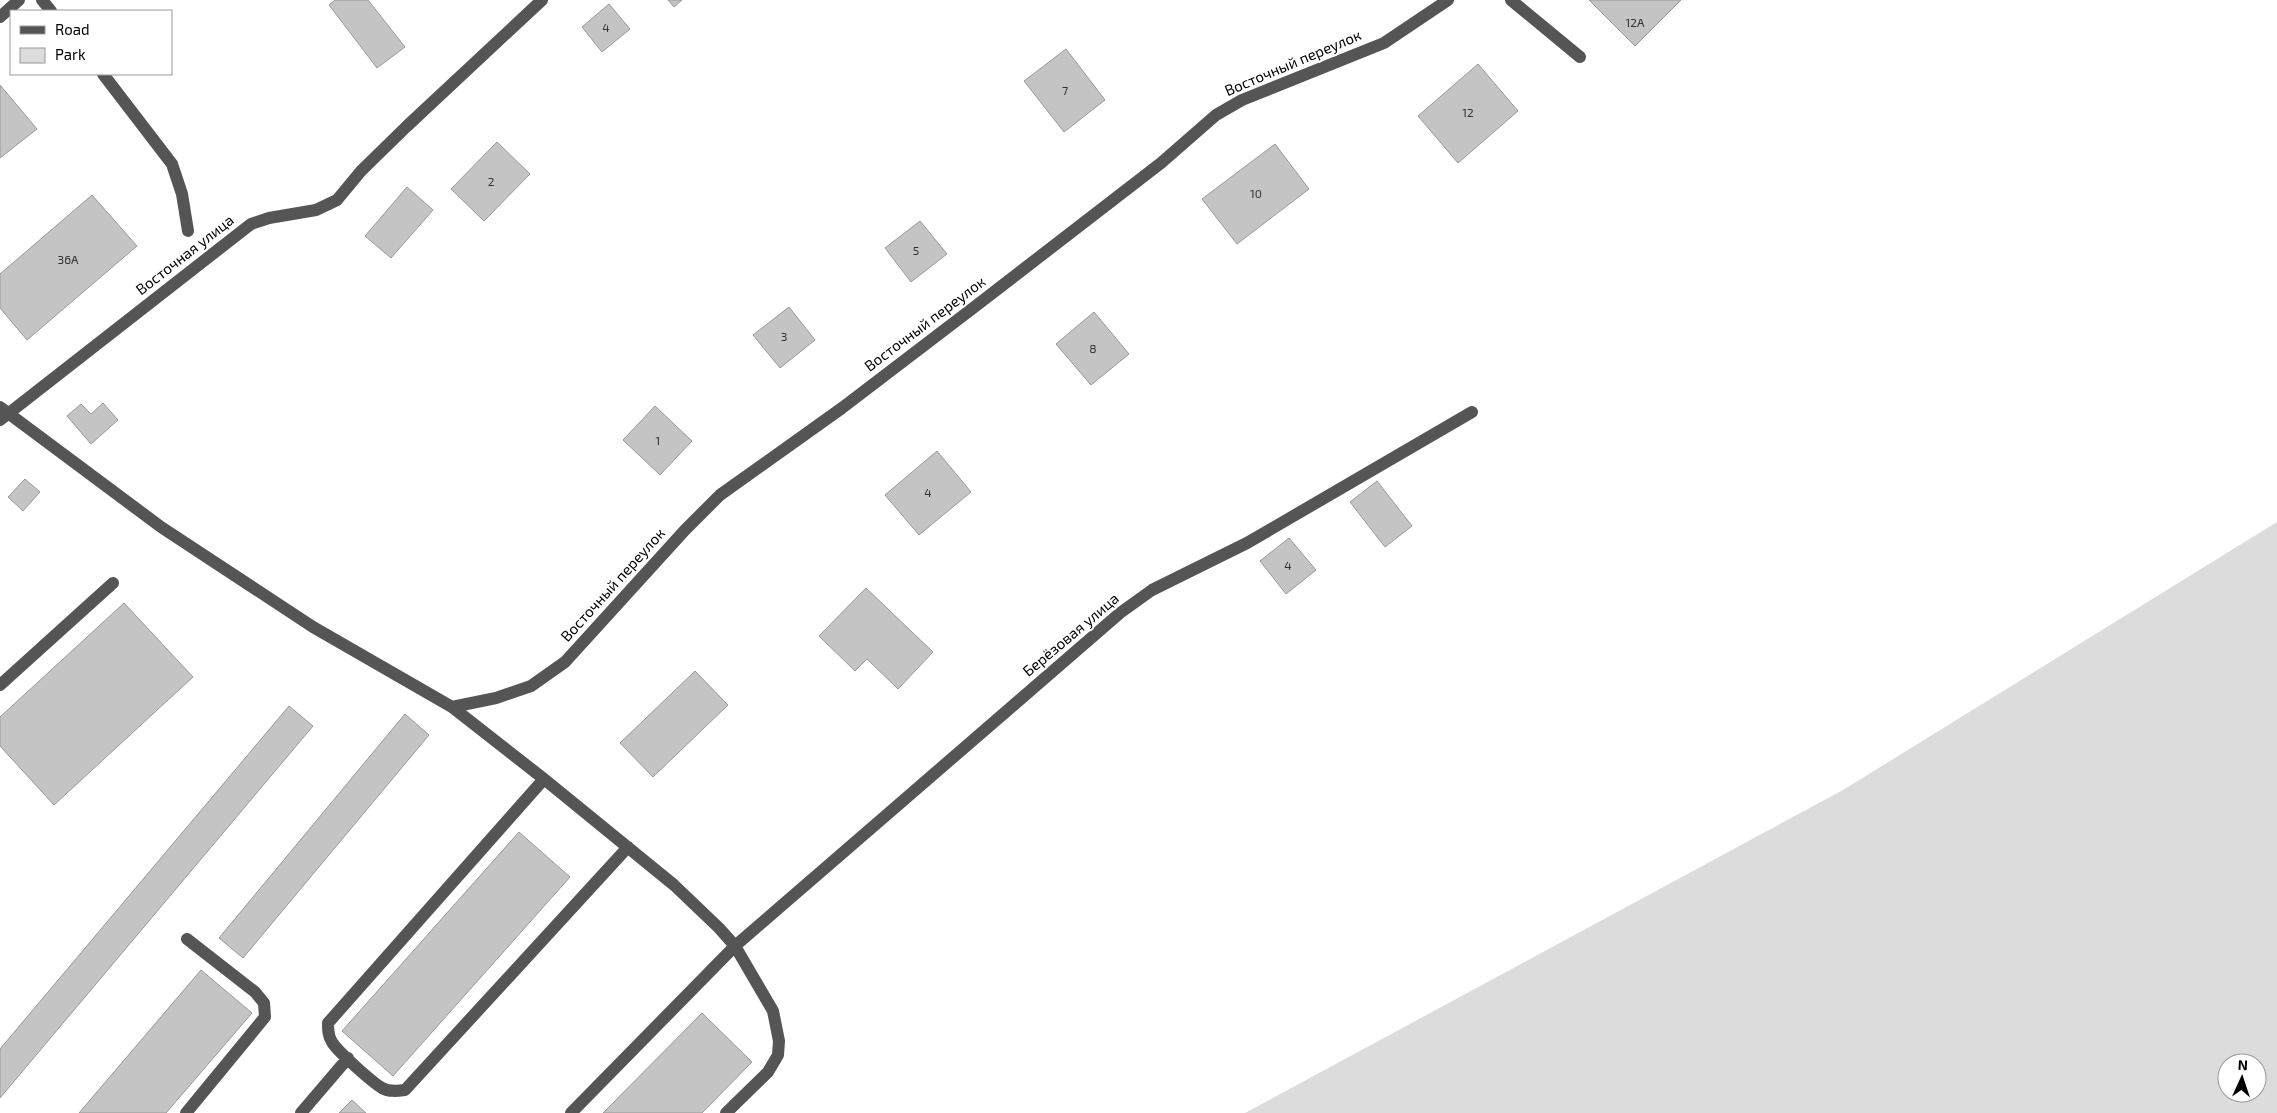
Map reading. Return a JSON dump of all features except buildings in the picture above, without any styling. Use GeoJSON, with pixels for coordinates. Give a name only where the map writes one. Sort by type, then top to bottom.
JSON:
{"type":"FeatureCollection","features":[{"type":"Feature","properties":{"kind":"street"},"geometry":{"type":"LineString","coordinates":[[0,16],[19,0]]}},
{"type":"Feature","properties":{"kind":"street"},"geometry":{"type":"LineString","coordinates":[[42,0],[50,10]]}},
{"type":"Feature","properties":{"kind":"street","name":"Восточная улица"},"geometry":{"type":"LineString","coordinates":[[2,413],[251,224],[269,218],[316,210],[337,200],[362,171],[400,133],[542,0]]}},
{"type":"Feature","properties":{"kind":"street","name":"Восточный переулок"},"geometry":{"type":"LineString","coordinates":[[452,707],[496,698],[530,686],[565,662],[685,530],[720,495],[842,408],[977,306],[1161,163],[1216,115],[1242,100],[1384,42],[1448,0]]}},
{"type":"Feature","properties":{"kind":"street"},"geometry":{"type":"LineString","coordinates":[[1511,0],[1580,57]]}},
{"type":"Feature","properties":{"kind":"street"},"geometry":{"type":"LineString","coordinates":[[104,75],[172,164],[182,194],[188,231]]}},
{"type":"Feature","properties":{"kind":"street","name":"Берёзовая улица"},"geometry":{"type":"LineString","coordinates":[[571,1113],[735,946],[1120,613],[1152,590],[1247,543],[1472,412]]}},
{"type":"Feature","properties":{"kind":"street"},"geometry":{"type":"LineString","coordinates":[[2,413],[177,537],[313,627],[452,707],[674,885],[735,946],[773,1010],[779,1041],[778,1055],[768,1072],[726,1113]]}},
{"type":"Feature","properties":{"kind":"street"},"geometry":{"type":"LineString","coordinates":[[0,685],[113,583]]}},
{"type":"Feature","properties":{"kind":"street"},"geometry":{"type":"LineString","coordinates":[[544,779],[328,1023],[328,1033],[333,1044],[359,1070],[383,1088],[394,1091],[405,1090],[628,847]]}},
{"type":"Feature","properties":{"kind":"street"},"geometry":{"type":"LineString","coordinates":[[186,1113],[265,1017],[264,1003],[255,992],[187,939]]}},
{"type":"Feature","properties":{"kind":"street"},"geometry":{"type":"LineString","coordinates":[[301,1113],[348,1058]]}},
{"type":"Feature","properties":{"kind":"green space"},"geometry":{"type":"Polygon","coordinates":[[[2277,522],[2277,1113],[1245,1113],[1843,790],[2277,522]]]}}]}
